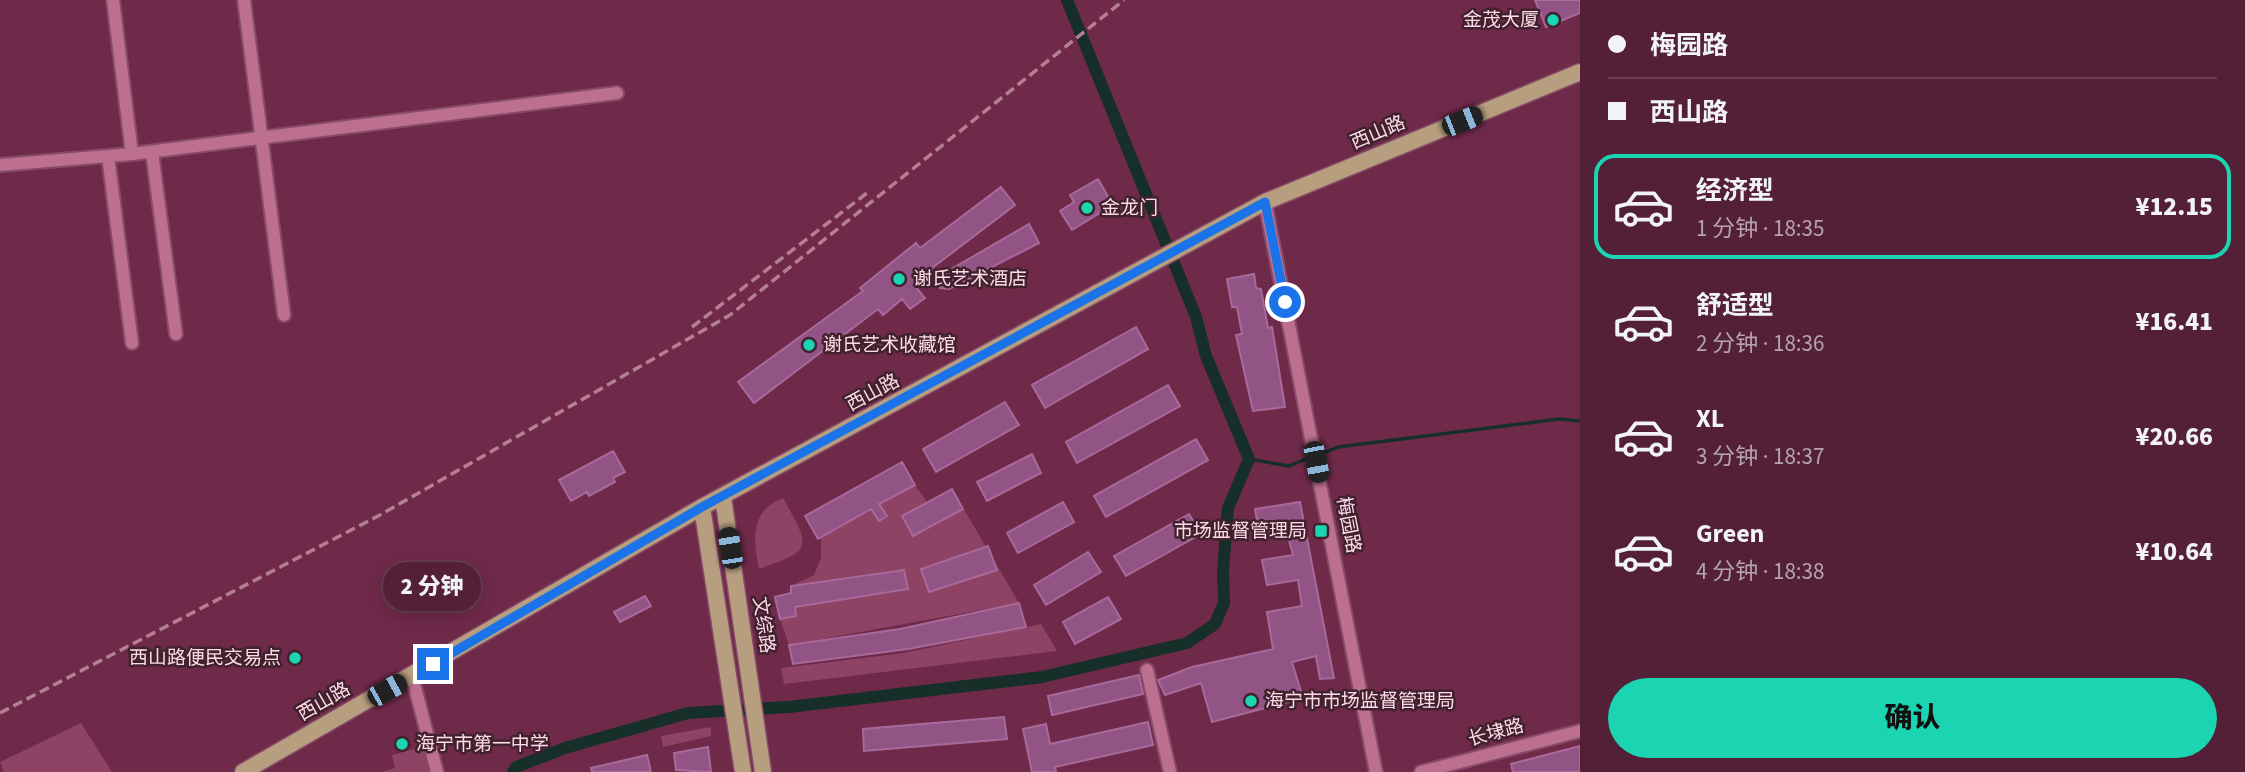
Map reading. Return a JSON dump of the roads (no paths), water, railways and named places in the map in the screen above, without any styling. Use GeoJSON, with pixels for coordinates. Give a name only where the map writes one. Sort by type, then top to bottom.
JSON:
{"type":"FeatureCollection","features":[{"type":"Feature","properties":{"kind":"main road","name":"西山路"},"geometry":{"type":"LineString","coordinates":[[243,772],[702,507],[1265,202],[1580,72]]}},
{"type":"Feature","properties":{"kind":"main road","name":"文综路"},"geometry":{"type":"LineString","coordinates":[[723,497],[763,772]]}},
{"type":"Feature","properties":{"kind":"main road"},"geometry":{"type":"LineString","coordinates":[[702,507],[743,772]]}},
{"type":"Feature","properties":{"kind":"street"},"geometry":{"type":"LineString","coordinates":[[113,0],[132,154]]}},
{"type":"Feature","properties":{"kind":"street"},"geometry":{"type":"LineString","coordinates":[[244,0],[284,315]]}},
{"type":"Feature","properties":{"kind":"street"},"geometry":{"type":"LineString","coordinates":[[0,165],[152,152],[617,93]]}},
{"type":"Feature","properties":{"kind":"street"},"geometry":{"type":"LineString","coordinates":[[152,152],[176,334]]}},
{"type":"Feature","properties":{"kind":"street"},"geometry":{"type":"LineString","coordinates":[[108,156],[132,343]]}},
{"type":"Feature","properties":{"kind":"street","name":"梅园路"},"geometry":{"type":"LineString","coordinates":[[1265,202],[1376,772]]}},
{"type":"Feature","properties":{"kind":"street"},"geometry":{"type":"LineString","coordinates":[[1147,670],[1170,772]]}},
{"type":"Feature","properties":{"kind":"street"},"geometry":{"type":"LineString","coordinates":[[412,676],[437,772]]}},
{"type":"Feature","properties":{"kind":"street","name":"长埭路"},"geometry":{"type":"LineString","coordinates":[[1421,772],[1580,731]]}},
{"type":"Feature","properties":{"kind":"waterway"},"geometry":{"type":"LineString","coordinates":[[513,772],[516,767],[565,748],[688,713],[789,707],[1042,677],[1187,643],[1215,624],[1224,603],[1223,571],[1228,508],[1249,459],[1206,356],[1196,317],[1067,0]]}},
{"type":"Feature","properties":{"kind":"waterway"},"geometry":{"type":"LineString","coordinates":[[1319,455],[1338,447],[1559,419],[1580,421]]}},
{"type":"Feature","properties":{"kind":"waterway"},"geometry":{"type":"LineString","coordinates":[[1249,459],[1289,466],[1311,457]]}},
{"type":"Feature","properties":{"kind":"railway"},"geometry":{"type":"LineString","coordinates":[[0,713],[380,515],[730,315],[1124,0]]}},
{"type":"Feature","properties":{"kind":"railway"},"geometry":{"type":"LineString","coordinates":[[692,327],[867,193]]}},
{"type":"Feature","properties":{"kind":"place","name":"金茂大厦"},"geometry":{"type":"Point","coordinates":[1553,20]}},
{"type":"Feature","properties":{"kind":"place","name":"金龙门"},"geometry":{"type":"Point","coordinates":[1087,208]}},
{"type":"Feature","properties":{"kind":"place","name":"谢氏艺术酒店"},"geometry":{"type":"Point","coordinates":[899,279]}},
{"type":"Feature","properties":{"kind":"place","name":"谢氏艺术收藏馆"},"geometry":{"type":"Point","coordinates":[809,345]}},
{"type":"Feature","properties":{"kind":"place","name":"市场监督管理局"},"geometry":{"type":"Point","coordinates":[1321,531]}},
{"type":"Feature","properties":{"kind":"place","name":"西山路便民交易点"},"geometry":{"type":"Point","coordinates":[295,658]}},
{"type":"Feature","properties":{"kind":"place","name":"海宁市市场监督管理局"},"geometry":{"type":"Point","coordinates":[1251,701]}},
{"type":"Feature","properties":{"kind":"place","name":"海宁市第一中学"},"geometry":{"type":"Point","coordinates":[402,744]}}]}
